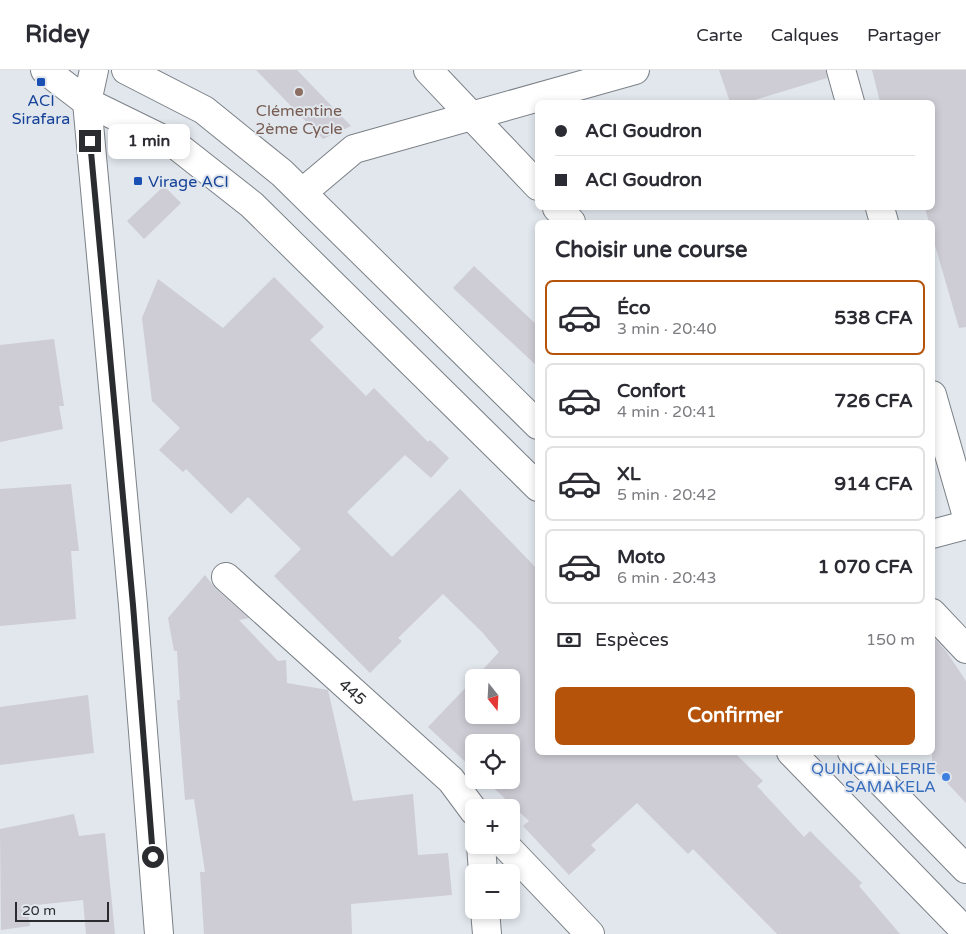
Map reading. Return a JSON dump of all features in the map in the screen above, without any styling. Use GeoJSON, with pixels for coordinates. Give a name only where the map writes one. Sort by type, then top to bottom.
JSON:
{"type":"FeatureCollection","features":[{"type":"Feature","properties":{"kind":"street"},"geometry":{"type":"LineString","coordinates":[[45,70],[87,102],[178,146],[252,205],[535,483]]}},
{"type":"Feature","properties":{"kind":"street"},"geometry":{"type":"LineString","coordinates":[[94,70],[87,102],[133,605],[159,934]]}},
{"type":"Feature","properties":{"kind":"street"},"geometry":{"type":"LineString","coordinates":[[126,70],[204,110],[243,140],[303,192],[535,422]]}},
{"type":"Feature","properties":{"kind":"street"},"geometry":{"type":"LineString","coordinates":[[428,70],[535,183]]}},
{"type":"Feature","properties":{"kind":"street"},"geometry":{"type":"LineString","coordinates":[[303,192],[354,149],[473,116],[595,75],[635,70]]}},
{"type":"Feature","properties":{"kind":"street"},"geometry":{"type":"LineString","coordinates":[[841,70],[849,100]]}},
{"type":"Feature","properties":{"kind":"street"},"geometry":{"type":"LineString","coordinates":[[559,210],[569,220]]}},
{"type":"Feature","properties":{"kind":"street"},"geometry":{"type":"LineString","coordinates":[[935,404],[966,513]]}},
{"type":"Feature","properties":{"kind":"street"},"geometry":{"type":"LineString","coordinates":[[935,533],[966,525]]}},
{"type":"Feature","properties":{"kind":"street","name":"445"},"geometry":{"type":"LineString","coordinates":[[226,577],[451,780],[465,799]]}},
{"type":"Feature","properties":{"kind":"street"},"geometry":{"type":"LineString","coordinates":[[935,617],[966,649]]}},
{"type":"Feature","properties":{"kind":"street"},"geometry":{"type":"LineString","coordinates":[[794,755],[966,932]]}},
{"type":"Feature","properties":{"kind":"street"},"geometry":{"type":"LineString","coordinates":[[855,755],[966,869]]}},
{"type":"Feature","properties":{"kind":"street"},"geometry":{"type":"LineString","coordinates":[[514,854],[590,934]]}},
{"type":"Feature","properties":{"kind":"street"},"geometry":{"type":"LineString","coordinates":[[486,919],[487,934]]}},
{"type":"Feature","properties":{"kind":"building"},"geometry":{"type":"Polygon","coordinates":[[[256,70],[297,70],[351,126],[323,139],[256,70]]]}},
{"type":"Feature","properties":{"kind":"building"},"geometry":{"type":"Polygon","coordinates":[[[719,70],[826,70],[827,78],[755,100],[729,100],[719,70]]]}},
{"type":"Feature","properties":{"kind":"building"},"geometry":{"type":"Polygon","coordinates":[[[872,70],[966,70],[966,327],[959,328],[935,245],[935,220],[928,220],[926,210],[935,210],[935,100],[880,100],[872,70]]]}},
{"type":"Feature","properties":{"kind":"building"},"geometry":{"type":"Polygon","coordinates":[[[164,186],[181,203],[144,239],[127,221],[164,186]]]}},
{"type":"Feature","properties":{"kind":"building"},"geometry":{"type":"Polygon","coordinates":[[[474,266],[535,323],[535,364],[453,288],[474,266]]]}},
{"type":"Feature","properties":{"kind":"building"},"geometry":{"type":"Polygon","coordinates":[[[274,277],[324,327],[310,340],[366,396],[374,388],[428,442],[430,440],[449,458],[431,478],[405,455],[347,512],[392,557],[460,489],[535,567],[535,755],[737,755],[763,781],[757,786],[804,837],[810,831],[862,883],[859,886],[900,934],[777,934],[693,849],[688,854],[637,803],[591,845],[596,850],[569,875],[523,826],[529,821],[520,813],[520,799],[505,799],[495,789],[520,789],[520,734],[465,734],[465,762],[428,727],[465,688],[465,724],[520,724],[520,669],[483,669],[499,652],[482,632],[443,594],[398,638],[402,641],[370,673],[274,576],[301,549],[248,497],[231,514],[186,469],[183,472],[159,450],[180,428],[152,401],[142,318],[158,279],[223,328],[274,277]]]}},
{"type":"Feature","properties":{"kind":"building"},"geometry":{"type":"Polygon","coordinates":[[[54,339],[64,406],[59,406],[63,429],[0,442],[0,345],[54,339]]]}},
{"type":"Feature","properties":{"kind":"building"},"geometry":{"type":"Polygon","coordinates":[[[71,484],[79,551],[71,551],[76,619],[0,626],[0,489],[71,484]]]}},
{"type":"Feature","properties":{"kind":"building"},"geometry":{"type":"Polygon","coordinates":[[[205,575],[216,589],[249,618],[239,620],[278,661],[286,660],[287,683],[328,690],[353,801],[413,794],[418,855],[448,853],[452,895],[351,904],[352,934],[204,934],[200,872],[205,872],[194,799],[185,800],[177,700],[180,700],[177,651],[174,651],[168,618],[205,575]]]}},
{"type":"Feature","properties":{"kind":"building"},"geometry":{"type":"Polygon","coordinates":[[[935,639],[946,651],[966,681],[966,803],[932,767],[932,755],[935,755],[935,639]]]}},
{"type":"Feature","properties":{"kind":"building"},"geometry":{"type":"Polygon","coordinates":[[[88,695],[94,753],[0,765],[0,707],[88,695]]]}},
{"type":"Feature","properties":{"kind":"building"},"geometry":{"type":"Polygon","coordinates":[[[74,814],[79,836],[105,833],[115,934],[86,934],[83,900],[27,906],[30,926],[1,930],[0,829],[74,814]]]}},
{"type":"Feature","properties":{"kind":"place","name":"ACI Sirafara"},"geometry":{"type":"Point","coordinates":[41,82]}},
{"type":"Feature","properties":{"kind":"place","name":"Clémentine 2ème Cycle"},"geometry":{"type":"Point","coordinates":[299,92]}},
{"type":"Feature","properties":{"kind":"place","name":"Virage ACI"},"geometry":{"type":"Point","coordinates":[138,181]}},
{"type":"Feature","properties":{"kind":"place","name":"QUINCAILLERIE SAMAKELA"},"geometry":{"type":"Point","coordinates":[946,777]}},
{"type":"Feature","properties":{"kind":"route"},"geometry":{"type":"LineString","coordinates":[[90,141],[133,605],[153,857]]}}]}
